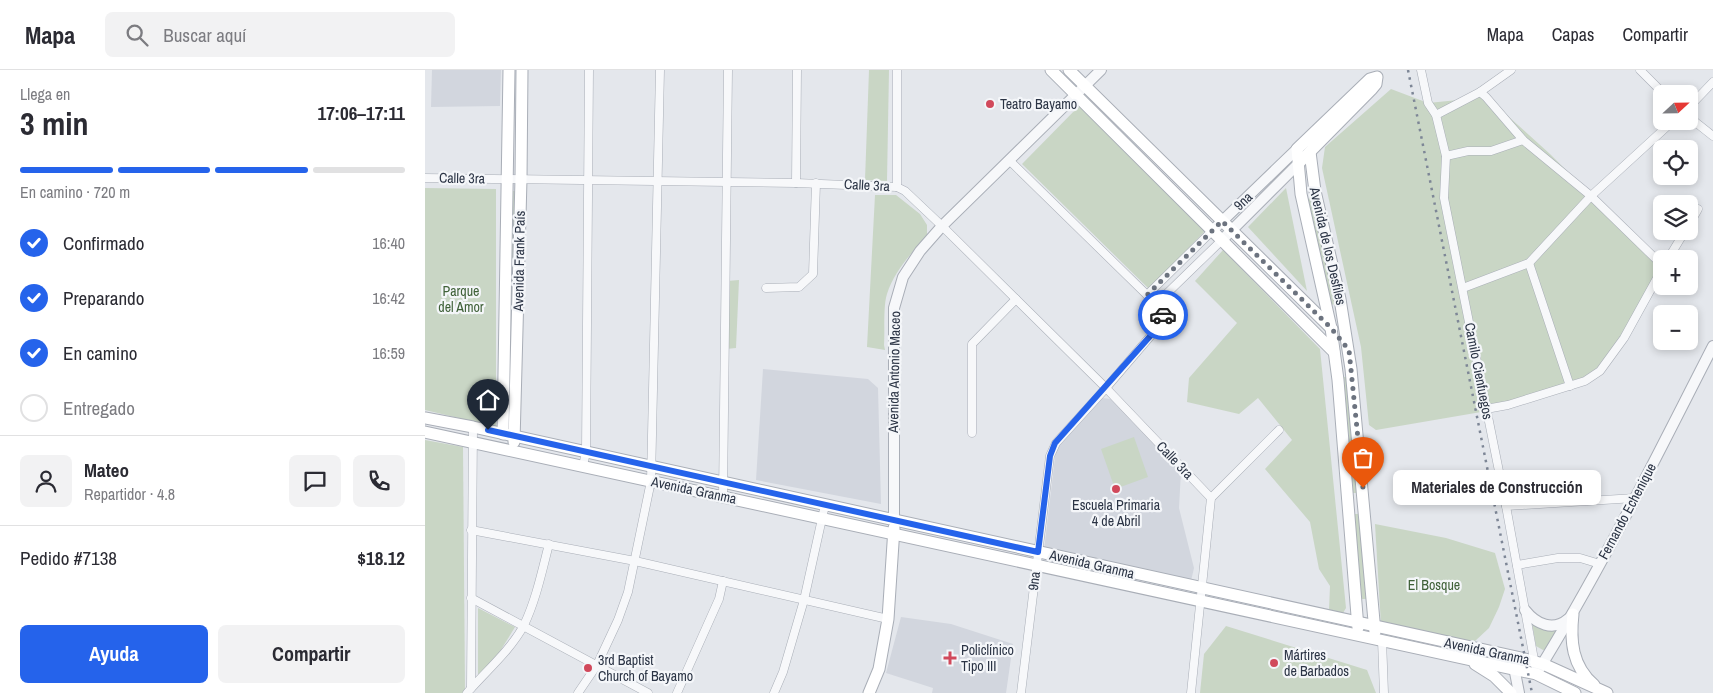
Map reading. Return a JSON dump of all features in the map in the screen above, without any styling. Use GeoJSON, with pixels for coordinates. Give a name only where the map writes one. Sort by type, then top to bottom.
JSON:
{"type":"FeatureCollection","features":[{"type":"Feature","properties":{"kind":"main road","name":"Avenida Frank País"},"geometry":{"type":"LineString","coordinates":[[509,70],[506,179],[509,435],[513,451]]}},
{"type":"Feature","properties":{"kind":"main road","name":"Avenida Frank País"},"geometry":{"type":"LineString","coordinates":[[509,435],[521,179],[522,70]]}},
{"type":"Feature","properties":{"kind":"main road"},"geometry":{"type":"LineString","coordinates":[[1051,70],[1334,352]]}},
{"type":"Feature","properties":{"kind":"main road"},"geometry":{"type":"LineString","coordinates":[[1069,70],[1331,328],[1349,350]]}},
{"type":"Feature","properties":{"kind":"main road"},"geometry":{"type":"LineString","coordinates":[[1297,149],[1370,79],[1379,73]]}},
{"type":"Feature","properties":{"kind":"main road"},"geometry":{"type":"LineString","coordinates":[[1298,164],[1371,90],[1379,73]]}},
{"type":"Feature","properties":{"kind":"main road","name":"Avenida de los Desfiles"},"geometry":{"type":"LineString","coordinates":[[1297,149],[1301,194],[1331,328],[1338,380],[1358,635]]}},
{"type":"Feature","properties":{"kind":"main road","name":"Avenida de los Desfiles"},"geometry":{"type":"LineString","coordinates":[[1311,152],[1311,169],[1315,191],[1340,299],[1349,350],[1377,635]]}},
{"type":"Feature","properties":{"kind":"main road","name":"Avenida Granma"},"geometry":{"type":"LineString","coordinates":[[425,418],[652,466],[1357,623],[1377,635],[1462,658],[1538,666],[1605,692]]}},
{"type":"Feature","properties":{"kind":"main road","name":"Avenida Granma"},"geometry":{"type":"LineString","coordinates":[[425,432],[1358,635],[1377,635],[1514,663]]}},
{"type":"Feature","properties":{"kind":"main road"},"geometry":{"type":"LineString","coordinates":[[1348,505],[1364,504]]}},
{"type":"Feature","properties":{"kind":"main road","name":"Avenida Antonio Maceo"},"geometry":{"type":"LineString","coordinates":[[869,693],[879,669],[888,619],[894,520]]}},
{"type":"Feature","properties":{"kind":"main road"},"geometry":{"type":"LineString","coordinates":[[1573,614],[1571,632],[1575,659],[1586,678],[1605,692]]}},
{"type":"Feature","properties":{"kind":"main road"},"geometry":{"type":"LineString","coordinates":[[1462,658],[1494,676],[1511,693]]}},
{"type":"Feature","properties":{"kind":"main road","name":"Avenida Granma"},"geometry":{"type":"LineString","coordinates":[[1538,666],[1575,693]]}},
{"type":"Feature","properties":{"kind":"street"},"geometry":{"type":"LineString","coordinates":[[583,466],[586,452],[589,70]]}},
{"type":"Feature","properties":{"kind":"street"},"geometry":{"type":"LineString","coordinates":[[578,693],[597,666],[618,620],[628,592],[651,481],[660,70]]}},
{"type":"Feature","properties":{"kind":"street"},"geometry":{"type":"LineString","coordinates":[[723,497],[728,70]]}},
{"type":"Feature","properties":{"kind":"street"},"geometry":{"type":"LineString","coordinates":[[796,183],[797,70]]}},
{"type":"Feature","properties":{"kind":"street"},"geometry":{"type":"LineString","coordinates":[[897,70],[897,187]]}},
{"type":"Feature","properties":{"kind":"street","name":"Avenida Antonio Maceo"},"geometry":{"type":"LineString","coordinates":[[894,520],[894,308],[903,277],[919,251],[942,226],[1101,70]]}},
{"type":"Feature","properties":{"kind":"street","name":"Camilo Cienfuegos"},"geometry":{"type":"LineString","coordinates":[[1421,70],[1428,103],[1436,115],[1445,156],[1444,198],[1525,610],[1538,666]]}},
{"type":"Feature","properties":{"kind":"street"},"geometry":{"type":"LineString","coordinates":[[1436,115],[1480,92],[1511,70]]}},
{"type":"Feature","properties":{"kind":"street"},"geometry":{"type":"LineString","coordinates":[[1640,70],[1655,85]]}},
{"type":"Feature","properties":{"kind":"street"},"geometry":{"type":"LineString","coordinates":[[1698,98],[1713,82]]}},
{"type":"Feature","properties":{"kind":"street"},"geometry":{"type":"LineString","coordinates":[[1480,92],[1487,97],[1523,140],[1591,196],[1653,256]]}},
{"type":"Feature","properties":{"kind":"street"},"geometry":{"type":"LineString","coordinates":[[1698,124],[1713,136]]}},
{"type":"Feature","properties":{"kind":"street"},"geometry":{"type":"LineString","coordinates":[[1463,288],[1529,263],[1591,196],[1663,130]]}},
{"type":"Feature","properties":{"kind":"street"},"geometry":{"type":"LineString","coordinates":[[1445,156],[1468,151],[1491,151],[1523,140]]}},
{"type":"Feature","properties":{"kind":"street","name":"9na"},"geometry":{"type":"LineString","coordinates":[[1147,295],[1297,149]]}},
{"type":"Feature","properties":{"kind":"street"},"geometry":{"type":"LineString","coordinates":[[1009,160],[1156,304],[1222,240]]}},
{"type":"Feature","properties":{"kind":"street","name":"9na"},"geometry":{"type":"LineString","coordinates":[[1222,240],[1298,164]]}},
{"type":"Feature","properties":{"kind":"street","name":"Calle 3ra"},"geometry":{"type":"LineString","coordinates":[[425,178],[816,183],[897,187],[905,191],[942,226],[1106,388],[1211,498]]}},
{"type":"Feature","properties":{"kind":"street"},"geometry":{"type":"LineString","coordinates":[[765,288],[799,288],[813,274],[816,183]]}},
{"type":"Feature","properties":{"kind":"street"},"geometry":{"type":"LineString","coordinates":[[1529,263],[1570,386]]}},
{"type":"Feature","properties":{"kind":"street"},"geometry":{"type":"LineString","coordinates":[[1486,410],[1585,381],[1600,371],[1624,338],[1653,285]]}},
{"type":"Feature","properties":{"kind":"street"},"geometry":{"type":"LineString","coordinates":[[972,432],[972,344],[1016,299]]}},
{"type":"Feature","properties":{"kind":"street","name":"9na"},"geometry":{"type":"LineString","coordinates":[[1021,693],[1050,456],[1055,443],[1106,388],[1160,325],[1163,314],[1156,304]]}},
{"type":"Feature","properties":{"kind":"street","name":"Fernando Echenique"},"geometry":{"type":"LineString","coordinates":[[1538,666],[1573,614],[1713,346]]}},
{"type":"Feature","properties":{"kind":"street"},"geometry":{"type":"LineString","coordinates":[[469,691],[473,427]]}},
{"type":"Feature","properties":{"kind":"street"},"geometry":{"type":"LineString","coordinates":[[1191,693],[1211,498],[1279,430]]}},
{"type":"Feature","properties":{"kind":"street","name":"Avenida Frank País"},"geometry":{"type":"LineString","coordinates":[[501,448],[509,435]]}},
{"type":"Feature","properties":{"kind":"street"},"geometry":{"type":"LineString","coordinates":[[1506,506],[1635,498]]}},
{"type":"Feature","properties":{"kind":"street"},"geometry":{"type":"LineString","coordinates":[[774,693],[783,672],[804,600],[825,505]]}},
{"type":"Feature","properties":{"kind":"street"},"geometry":{"type":"LineString","coordinates":[[471,530],[635,562],[888,619]]}},
{"type":"Feature","properties":{"kind":"street"},"geometry":{"type":"LineString","coordinates":[[469,691],[503,654],[524,626],[538,586],[549,544]]}},
{"type":"Feature","properties":{"kind":"street"},"geometry":{"type":"LineString","coordinates":[[1517,565],[1558,558],[1580,558],[1600,564]]}},
{"type":"Feature","properties":{"kind":"street"},"geometry":{"type":"LineString","coordinates":[[677,693],[719,599],[723,581]]}},
{"type":"Feature","properties":{"kind":"street"},"geometry":{"type":"LineString","coordinates":[[471,598],[648,693]]}},
{"type":"Feature","properties":{"kind":"street"},"geometry":{"type":"LineString","coordinates":[[1525,610],[1535,621],[1547,626],[1562,624],[1573,614]]}},
{"type":"Feature","properties":{"kind":"street"},"geometry":{"type":"LineString","coordinates":[[1377,635],[1384,693]]}},
{"type":"Feature","properties":{"kind":"street"},"geometry":{"type":"LineString","coordinates":[[1514,663],[1519,693]]}},
{"type":"Feature","properties":{"kind":"shaded area"},"geometry":{"type":"Polygon","coordinates":[[[432,70],[501,70],[500,106],[431,107],[432,70]]]}},
{"type":"Feature","properties":{"kind":"shaded area"},"geometry":{"type":"Polygon","coordinates":[[[763,369],[868,379],[878,388],[881,504],[756,480],[763,369]]]}},
{"type":"Feature","properties":{"kind":"shaded area","name":"Escuela Primaria 4 de Abril"},"geometry":{"type":"Polygon","coordinates":[[[1102,398],[1111,399],[1181,471],[1179,508],[1194,568],[1191,581],[1044,550],[1056,449],[1102,398]]]}},
{"type":"Feature","properties":{"kind":"shaded area","name":"Policlínico Tipo III"},"geometry":{"type":"Polygon","coordinates":[[[901,617],[951,624],[1013,644],[1006,693],[932,693],[933,688],[886,673],[901,617]]]}},
{"type":"Feature","properties":{"kind":"green space"},"geometry":{"type":"Polygon","coordinates":[[[869,70],[889,70],[887,181],[865,180],[869,70]]]}},
{"type":"Feature","properties":{"kind":"green space"},"geometry":{"type":"Polygon","coordinates":[[[1391,89],[1428,103],[1458,100],[1486,92],[1509,117],[1550,154],[1648,252],[1653,252],[1653,284],[1600,371],[1585,381],[1487,411],[1376,430],[1369,425],[1361,347],[1322,168],[1325,147],[1391,89]]]}},
{"type":"Feature","properties":{"kind":"green space"},"geometry":{"type":"Polygon","coordinates":[[[1081,104],[1207,229],[1149,289],[1022,164],[1081,104]]]}},
{"type":"Feature","properties":{"kind":"green space","name":"Parque del Amor"},"geometry":{"type":"Polygon","coordinates":[[[425,188],[496,189],[496,427],[425,410],[425,188]]]}},
{"type":"Feature","properties":{"kind":"green space"},"geometry":{"type":"Polygon","coordinates":[[[1286,188],[1307,291],[1248,227],[1286,188]]]}},
{"type":"Feature","properties":{"kind":"green space"},"geometry":{"type":"Polygon","coordinates":[[[513,191],[515,191],[511,394],[509,394],[513,191]]]}},
{"type":"Feature","properties":{"kind":"green space"},"geometry":{"type":"Polygon","coordinates":[[[875,195],[896,195],[920,214],[927,225],[927,235],[899,270],[887,294],[885,350],[867,347],[875,195]]]}},
{"type":"Feature","properties":{"kind":"green space"},"geometry":{"type":"Polygon","coordinates":[[[1312,198],[1335,304],[1331,305],[1306,199],[1312,198]]]}},
{"type":"Feature","properties":{"kind":"green space"},"geometry":{"type":"Polygon","coordinates":[[[1223,250],[1320,349],[1346,608],[1343,613],[1329,610],[1330,586],[1319,569],[1310,522],[1265,469],[1292,440],[1258,398],[1239,414],[1187,402],[1189,378],[1237,323],[1195,281],[1223,250]]]}},
{"type":"Feature","properties":{"kind":"green space"},"geometry":{"type":"Polygon","coordinates":[[[739,280],[736,348],[726,349],[727,281],[739,280]]]}},
{"type":"Feature","properties":{"kind":"green space"},"geometry":{"type":"Polygon","coordinates":[[[1344,377],[1348,377],[1358,493],[1353,493],[1344,377]]]}},
{"type":"Feature","properties":{"kind":"green space"},"geometry":{"type":"Polygon","coordinates":[[[1134,437],[1148,477],[1115,489],[1101,449],[1134,437]]]}},
{"type":"Feature","properties":{"kind":"green space"},"geometry":{"type":"Polygon","coordinates":[[[425,440],[463,447],[465,691],[462,693],[425,693],[425,440]]]}},
{"type":"Feature","properties":{"kind":"green space"},"geometry":{"type":"Polygon","coordinates":[[[1354,514],[1360,514],[1366,599],[1360,599],[1354,514]]]}},
{"type":"Feature","properties":{"kind":"green space","name":"El Bosque"},"geometry":{"type":"Polygon","coordinates":[[[1375,524],[1446,538],[1495,553],[1505,589],[1489,628],[1474,642],[1381,625],[1375,524]]]}},
{"type":"Feature","properties":{"kind":"green space"},"geometry":{"type":"Polygon","coordinates":[[[478,608],[515,627],[499,653],[478,678],[478,608]]]}},
{"type":"Feature","properties":{"kind":"green space"},"geometry":{"type":"Polygon","coordinates":[[[1532,623],[1546,630],[1561,628],[1549,649],[1543,650],[1536,646],[1532,623]]]}},
{"type":"Feature","properties":{"kind":"green space","name":"Mártires de Barbados"},"geometry":{"type":"Polygon","coordinates":[[[1226,626],[1367,670],[1376,693],[1200,693],[1204,654],[1226,626]]]}},
{"type":"Feature","properties":{"kind":"railway"},"geometry":{"type":"LineString","coordinates":[[1408,70],[1532,693]]}},
{"type":"Feature","properties":{"kind":"way so far"},"geometry":{"type":"LineString","coordinates":[[1163,315],[1147,295],[1222,221],[1331,328],[1349,350],[1363,488]]}},
{"type":"Feature","properties":{"kind":"place","name":"Teatro Bayamo"},"geometry":{"type":"Point","coordinates":[990,104]}},
{"type":"Feature","properties":{"kind":"place","name":"Materiales de Construcción"},"geometry":{"type":"Point","coordinates":[1363,488]}},
{"type":"Feature","properties":{"kind":"place","name":"Escuela Primaria 4 de Abril"},"geometry":{"type":"Point","coordinates":[1116,489]}},
{"type":"Feature","properties":{"kind":"place","name":"Policlínico Tipo III"},"geometry":{"type":"Point","coordinates":[950,658]}},
{"type":"Feature","properties":{"kind":"place","name":"Mártires de Barbados"},"geometry":{"type":"Point","coordinates":[1274,663]}},
{"type":"Feature","properties":{"kind":"place","name":"3rd Baptist Church of Bayamo"},"geometry":{"type":"Point","coordinates":[588,668]}},
{"type":"Feature","properties":{"kind":"route"},"geometry":{"type":"LineString","coordinates":[[488,430],[1038,552],[1050,456],[1055,443],[1106,388],[1160,325],[1163,315]]}}]}
